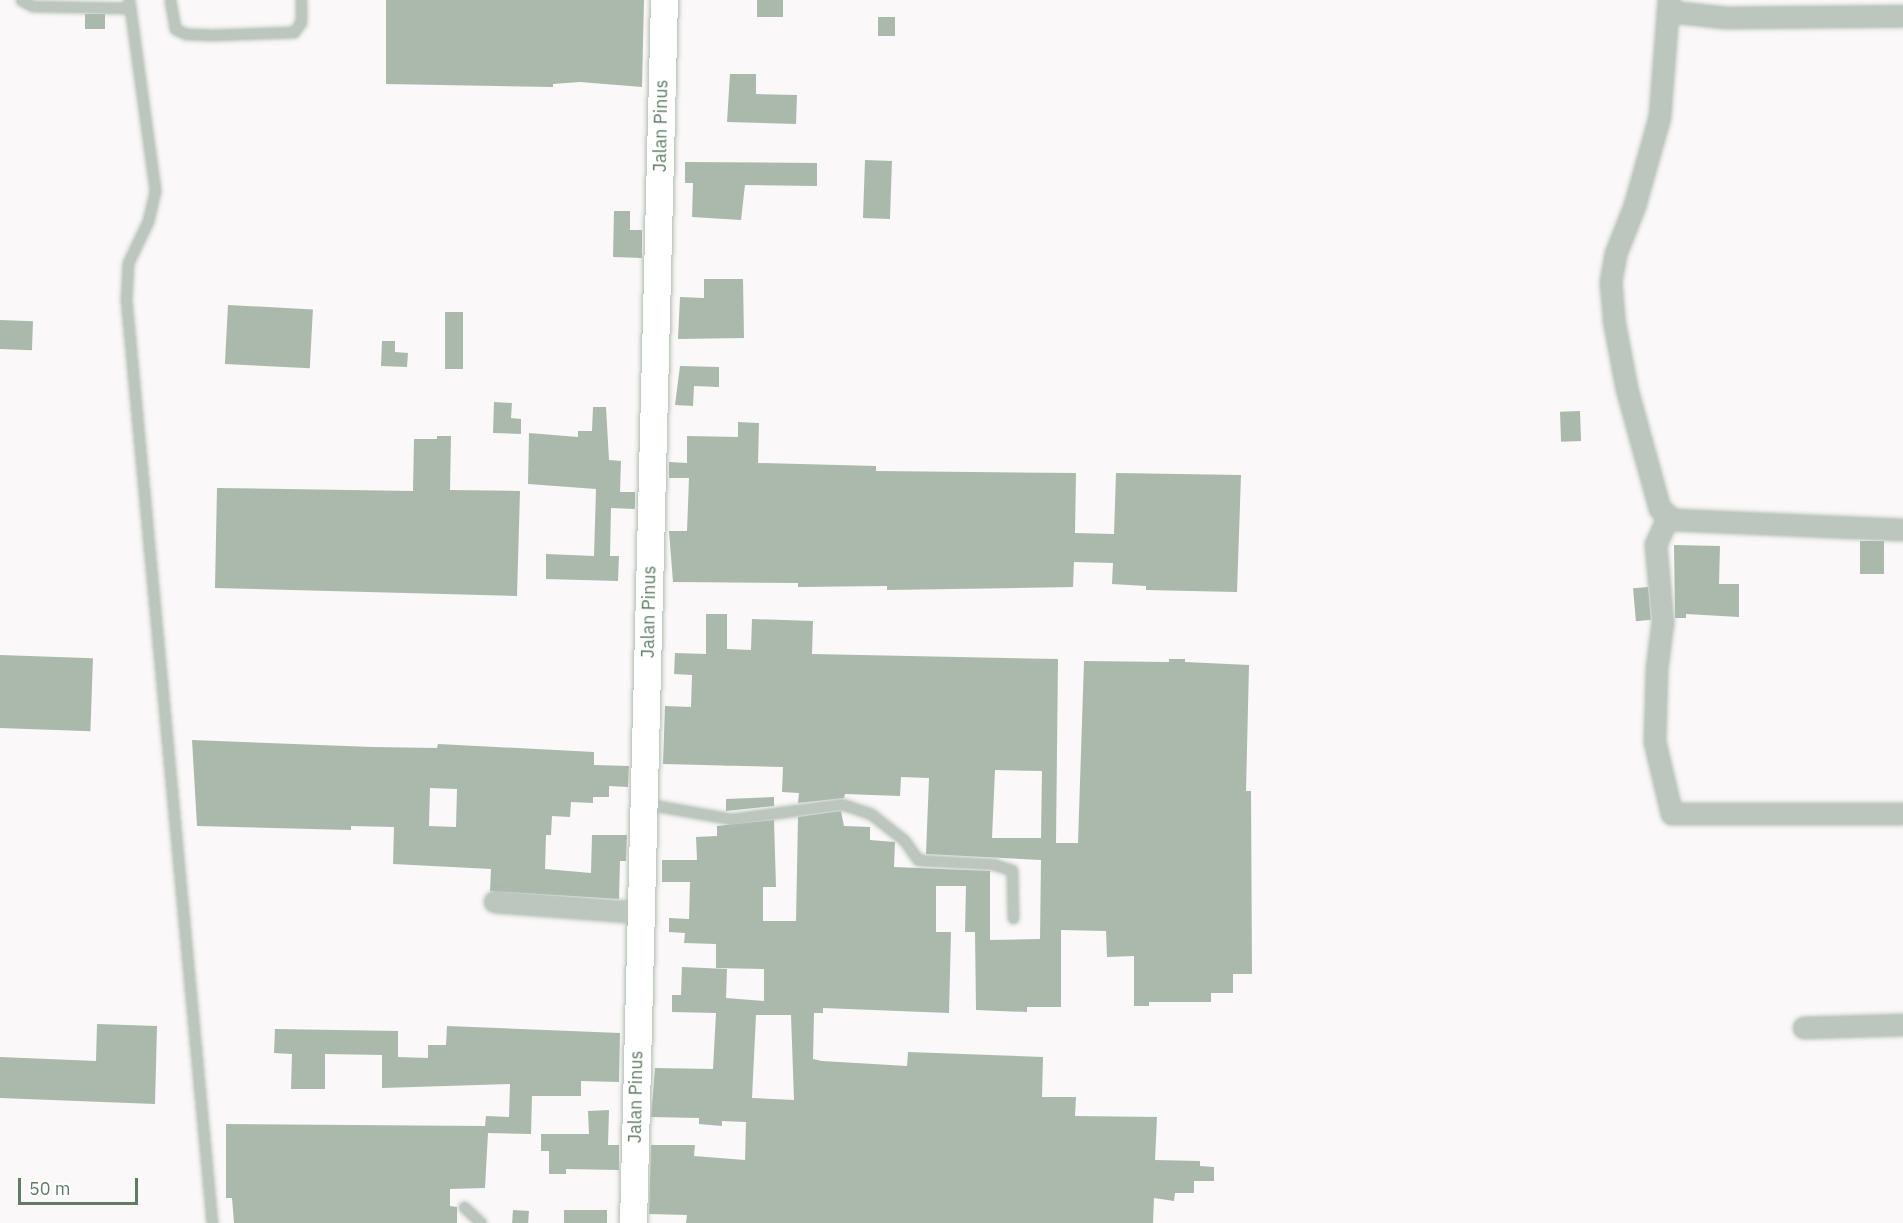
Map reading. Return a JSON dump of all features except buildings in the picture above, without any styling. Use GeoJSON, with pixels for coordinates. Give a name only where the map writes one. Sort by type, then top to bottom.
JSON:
{"type":"FeatureCollection","features":[{"type":"Feature","properties":{"kind":"street","name":"Jalan Pinus"},"geometry":{"type":"LineString","coordinates":[[633,1223],[664,0]]}},
{"type":"Feature","properties":{"kind":"street"},"geometry":{"type":"LineString","coordinates":[[1668,518],[1658,502],[1628,389],[1614,320],[1611,282],[1616,255],[1635,206],[1660,117],[1670,6],[1726,18],[1903,16]]}},
{"type":"Feature","properties":{"kind":"street"},"geometry":{"type":"LineString","coordinates":[[1668,518],[1903,530]]}},
{"type":"Feature","properties":{"kind":"street"},"geometry":{"type":"LineString","coordinates":[[1668,518],[1656,545],[1663,622],[1657,669],[1655,742],[1671,814],[1903,814]]}},
{"type":"Feature","properties":{"kind":"street"},"geometry":{"type":"LineString","coordinates":[[495,902],[640,913]]}},
{"type":"Feature","properties":{"kind":"street"},"geometry":{"type":"LineString","coordinates":[[1804,1028],[1903,1025]]}},
{"type":"Feature","properties":{"kind":"lane"},"geometry":{"type":"LineString","coordinates":[[21,0],[41,7],[130,4],[155,191],[148,221],[128,263],[126,298],[212,1223]]}},
{"type":"Feature","properties":{"kind":"lane"},"geometry":{"type":"LineString","coordinates":[[170,0],[171,20],[180,32],[284,35],[300,26],[301,0]]}},
{"type":"Feature","properties":{"kind":"lane"},"geometry":{"type":"LineString","coordinates":[[644,803],[730,819],[842,804],[871,814],[904,840],[918,860],[993,864],[1012,870],[1013,918]]}},
{"type":"Feature","properties":{"kind":"lane"},"geometry":{"type":"LineString","coordinates":[[464,1207],[481,1223]]}}]}
